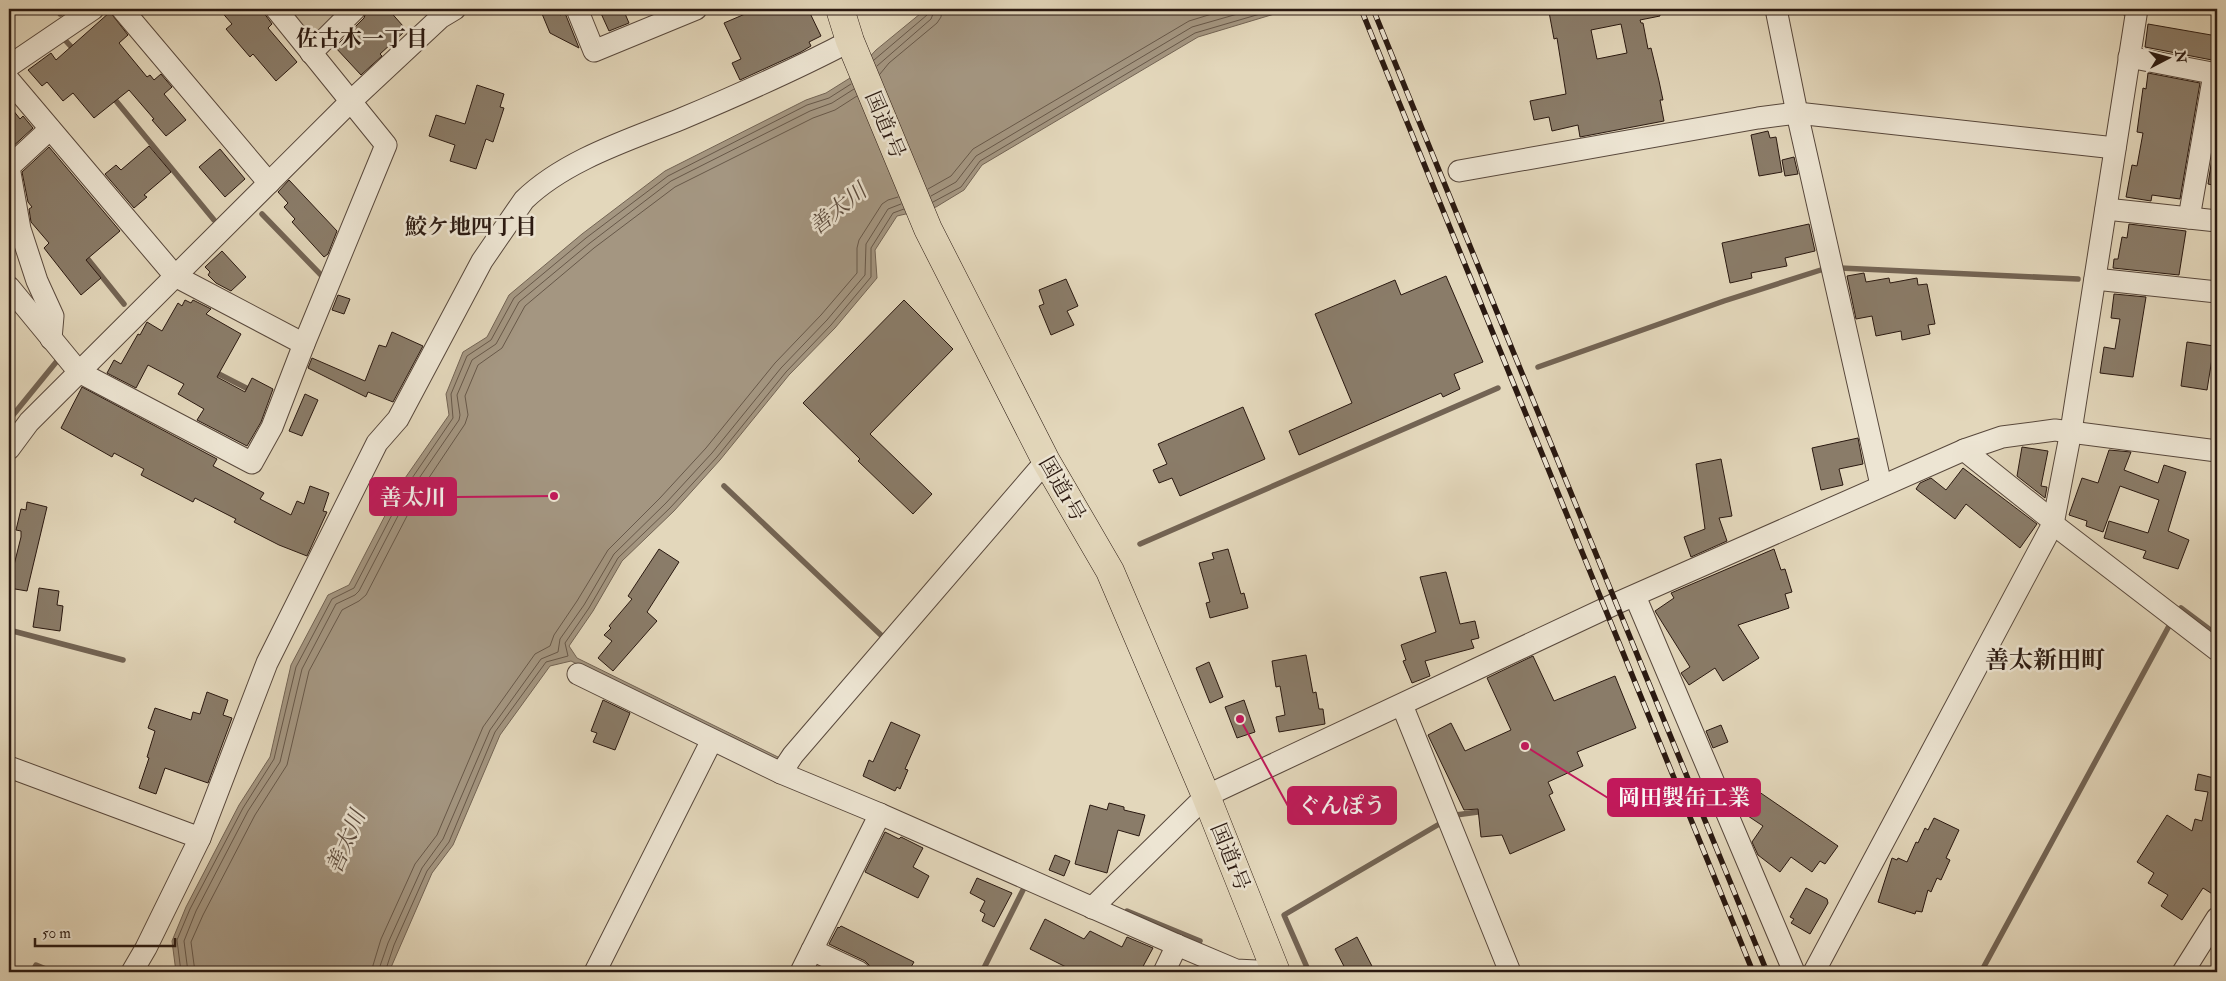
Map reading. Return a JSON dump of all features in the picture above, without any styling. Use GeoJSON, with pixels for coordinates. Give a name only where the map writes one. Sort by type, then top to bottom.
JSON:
{"type":"FeatureCollection","features":[{"type":"Feature","properties":{"kind":"highway","name":"国道1号"},"geometry":{"type":"LineString","coordinates":[[840,9],[850,40],[928,230],[1046,461],[1110,572],[1206,796],[1276,972]]}},
{"type":"Feature","properties":{"kind":"street"},"geometry":{"type":"LineString","coordinates":[[9,66],[93,9]]}},
{"type":"Feature","properties":{"kind":"street"},"geometry":{"type":"LineString","coordinates":[[122,9],[269,183]]}},
{"type":"Feature","properties":{"kind":"street"},"geometry":{"type":"LineString","coordinates":[[9,287],[79,372],[252,463],[272,427],[386,145],[276,9]]}},
{"type":"Feature","properties":{"kind":"street"},"geometry":{"type":"LineString","coordinates":[[311,53],[355,9]]}},
{"type":"Feature","properties":{"kind":"street"},"geometry":{"type":"LineString","coordinates":[[577,9],[594,51],[696,9]]}},
{"type":"Feature","properties":{"kind":"street"},"geometry":{"type":"LineString","coordinates":[[1776,9],[1797,113],[1881,485]]}},
{"type":"Feature","properties":{"kind":"street"},"geometry":{"type":"LineString","coordinates":[[1814,972],[2053,522],[2071,431],[2137,9]]}},
{"type":"Feature","properties":{"kind":"street"},"geometry":{"type":"LineString","coordinates":[[9,449],[30,422],[79,372],[442,12]]}},
{"type":"Feature","properties":{"kind":"street"},"geometry":{"type":"LineString","coordinates":[[132,972],[146,948],[200,838],[267,663],[378,442],[398,419],[482,261],[524,200],[532,192],[584,158],[733,97],[814,60],[850,40]]}},
{"type":"Feature","properties":{"kind":"street"},"geometry":{"type":"LineString","coordinates":[[2129,57],[2216,74],[2189,218]]}},
{"type":"Feature","properties":{"kind":"street"},"geometry":{"type":"LineString","coordinates":[[9,80],[175,276],[304,344]]}},
{"type":"Feature","properties":{"kind":"street"},"geometry":{"type":"LineString","coordinates":[[1459,171],[1797,113],[2115,148]]}},
{"type":"Feature","properties":{"kind":"street"},"geometry":{"type":"LineString","coordinates":[[50,129],[9,167],[20,229],[37,281],[54,316],[51,339]]}},
{"type":"Feature","properties":{"kind":"street"},"geometry":{"type":"LineString","coordinates":[[2106,209],[2217,221]]}},
{"type":"Feature","properties":{"kind":"street"},"geometry":{"type":"LineString","coordinates":[[2095,278],[2217,292]]}},
{"type":"Feature","properties":{"kind":"street"},"geometry":{"type":"LineString","coordinates":[[1092,908],[1206,796],[1635,596],[1881,485],[1964,450],[2002,437],[2055,430],[2217,451]]}},
{"type":"Feature","properties":{"kind":"street"},"geometry":{"type":"LineString","coordinates":[[1964,450],[2217,650]]}},
{"type":"Feature","properties":{"kind":"street"},"geometry":{"type":"LineString","coordinates":[[781,773],[793,755],[1046,461]]}},
{"type":"Feature","properties":{"kind":"street"},"geometry":{"type":"LineString","coordinates":[[1635,596],[1794,972]]}},
{"type":"Feature","properties":{"kind":"street"},"geometry":{"type":"LineString","coordinates":[[578,674],[781,773],[880,814],[1177,945],[1236,970],[1276,972]]}},
{"type":"Feature","properties":{"kind":"street"},"geometry":{"type":"LineString","coordinates":[[1402,705],[1510,972]]}},
{"type":"Feature","properties":{"kind":"street"},"geometry":{"type":"LineString","coordinates":[[595,972],[712,740]]}},
{"type":"Feature","properties":{"kind":"street"},"geometry":{"type":"LineString","coordinates":[[9,767],[200,838]]}},
{"type":"Feature","properties":{"kind":"street"},"geometry":{"type":"LineString","coordinates":[[801,972],[880,814]]}},
{"type":"Feature","properties":{"kind":"street"},"geometry":{"type":"LineString","coordinates":[[2183,972],[2217,918]]}},
{"type":"Feature","properties":{"kind":"street"},"geometry":{"type":"LineString","coordinates":[[1164,972],[1177,945]]}},
{"type":"Feature","properties":{"kind":"street"},"geometry":{"type":"LineString","coordinates":[[812,950],[859,972]]}},
{"type":"Feature","properties":{"kind":"shaded area"},"geometry":{"type":"Polygon","coordinates":[[[286,9],[347,9],[314,42],[286,9]]]}},
{"type":"Feature","properties":{"kind":"water"},"geometry":{"type":"Polygon","coordinates":[[[926,9],[1291,9],[1198,37],[982,165],[964,190],[936,207],[897,216],[875,250],[877,278],[835,328],[789,375],[720,460],[674,511],[622,561],[593,611],[569,646],[577,658],[782,759],[778,763],[571,661],[550,666],[500,735],[453,845],[432,873],[389,972],[176,972],[172,941],[186,907],[239,805],[270,757],[291,665],[328,595],[349,585],[403,481],[449,415],[446,394],[463,352],[487,337],[509,295],[582,234],[665,171],[806,100],[826,93],[850,78],[876,50],[926,9]]]}},
{"type":"Feature","properties":{"kind":"building"},"geometry":{"type":"Polygon","coordinates":[[[219,9],[261,9],[272,24],[268,28],[297,62],[276,81],[253,54],[250,57],[226,29],[232,24],[219,9]]]}},
{"type":"Feature","properties":{"kind":"building"},"geometry":{"type":"Polygon","coordinates":[[[367,9],[388,9],[403,26],[399,28],[403,33],[361,75],[335,47],[364,18],[367,9]]]}},
{"type":"Feature","properties":{"kind":"building"},"geometry":{"type":"Polygon","coordinates":[[[540,9],[558,9],[560,15],[565,13],[579,48],[550,33],[540,9]]]}},
{"type":"Feature","properties":{"kind":"building"},"geometry":{"type":"Polygon","coordinates":[[[599,9],[623,9],[629,23],[609,31],[599,9]]]}},
{"type":"Feature","properties":{"kind":"building"},"geometry":{"type":"Polygon","coordinates":[[[743,9],[808,9],[821,36],[809,42],[811,46],[801,52],[740,80],[732,63],[741,59],[724,23],[745,14],[743,9]]]}},
{"type":"Feature","properties":{"kind":"building"},"geometry":{"type":"Polygon","coordinates":[[[1551,9],[1659,9],[1660,16],[1640,20],[1643,23],[1648,49],[1651,48],[1659,81],[1663,100],[1660,100],[1664,121],[1580,137],[1578,125],[1552,131],[1549,117],[1534,120],[1530,101],[1566,94],[1557,38],[1554,39],[1549,12],[1551,12],[1551,9]],[[1621,24],[1591,30],[1597,59],[1627,53],[1621,24]]]}},
{"type":"Feature","properties":{"kind":"building"},"geometry":{"type":"Polygon","coordinates":[[[110,12],[128,35],[119,43],[147,77],[150,75],[154,80],[161,74],[172,87],[164,94],[186,120],[166,136],[129,90],[94,118],[73,93],[63,101],[47,82],[42,86],[28,70],[51,53],[56,60],[110,12]]]}},
{"type":"Feature","properties":{"kind":"building"},"geometry":{"type":"Polygon","coordinates":[[[2148,24],[2217,36],[2217,61],[2145,47],[2148,24]]]}},
{"type":"Feature","properties":{"kind":"building"},"geometry":{"type":"Polygon","coordinates":[[[2148,73],[2200,83],[2180,199],[2152,195],[2151,201],[2126,197],[2132,165],[2137,166],[2143,133],[2137,132],[2143,88],[2146,89],[2148,73]]]}},
{"type":"Feature","properties":{"kind":"building"},"geometry":{"type":"Polygon","coordinates":[[[477,85],[504,94],[500,107],[504,108],[493,142],[486,139],[476,169],[450,161],[455,145],[429,136],[436,115],[465,124],[477,85]]]}},
{"type":"Feature","properties":{"kind":"building"},"geometry":{"type":"Polygon","coordinates":[[[9,105],[20,119],[23,116],[33,128],[9,150],[9,105]]]}},
{"type":"Feature","properties":{"kind":"building"},"geometry":{"type":"Polygon","coordinates":[[[1768,131],[1770,138],[1776,137],[1782,172],[1759,176],[1751,135],[1768,131]]]}},
{"type":"Feature","properties":{"kind":"building"},"geometry":{"type":"Polygon","coordinates":[[[2217,133],[2217,186],[2208,184],[2217,133]]]}},
{"type":"Feature","properties":{"kind":"building"},"geometry":{"type":"Polygon","coordinates":[[[149,146],[171,172],[144,195],[147,197],[134,208],[105,174],[116,165],[121,170],[149,146]]]}},
{"type":"Feature","properties":{"kind":"building"},"geometry":{"type":"Polygon","coordinates":[[[49,147],[120,231],[86,260],[101,278],[81,295],[44,248],[49,243],[31,222],[29,209],[32,207],[28,202],[22,172],[49,147]]]}},
{"type":"Feature","properties":{"kind":"building"},"geometry":{"type":"Polygon","coordinates":[[[220,149],[245,179],[225,197],[199,167],[220,149]]]}},
{"type":"Feature","properties":{"kind":"building"},"geometry":{"type":"Polygon","coordinates":[[[1794,157],[1798,174],[1785,176],[1782,160],[1794,157]]]}},
{"type":"Feature","properties":{"kind":"building"},"geometry":{"type":"Polygon","coordinates":[[[289,180],[337,231],[328,254],[324,257],[292,222],[295,219],[284,207],[288,203],[278,192],[289,180]]]}},
{"type":"Feature","properties":{"kind":"building"},"geometry":{"type":"Polygon","coordinates":[[[1809,224],[1815,251],[1785,258],[1787,266],[1751,273],[1752,278],[1730,283],[1722,243],[1809,224]]]}},
{"type":"Feature","properties":{"kind":"building"},"geometry":{"type":"Polygon","coordinates":[[[2129,224],[2186,231],[2179,275],[2113,268],[2114,259],[2118,259],[2122,237],[2127,238],[2129,224]]]}},
{"type":"Feature","properties":{"kind":"building"},"geometry":{"type":"Polygon","coordinates":[[[222,251],[246,277],[231,291],[216,283],[208,275],[210,272],[205,267],[222,251]]]}},
{"type":"Feature","properties":{"kind":"building"},"geometry":{"type":"Polygon","coordinates":[[[1864,273],[1866,282],[1889,278],[1890,283],[1917,278],[1918,285],[1927,284],[1935,324],[1928,325],[1930,334],[1902,340],[1901,331],[1876,336],[1872,316],[1856,319],[1847,276],[1864,273]]]}},
{"type":"Feature","properties":{"kind":"building"},"geometry":{"type":"Polygon","coordinates":[[[1446,276],[1483,362],[1454,374],[1460,389],[1443,397],[1441,393],[1299,455],[1289,431],[1352,403],[1315,314],[1395,280],[1401,295],[1446,276]]]}},
{"type":"Feature","properties":{"kind":"building"},"geometry":{"type":"Polygon","coordinates":[[[1066,279],[1078,306],[1067,311],[1074,325],[1051,335],[1039,306],[1044,304],[1039,290],[1066,279]]]}},
{"type":"Feature","properties":{"kind":"building"},"geometry":{"type":"Polygon","coordinates":[[[2114,294],[2146,297],[2133,377],[2100,373],[2104,347],[2115,349],[2120,319],[2111,318],[2114,294]]]}},
{"type":"Feature","properties":{"kind":"building"},"geometry":{"type":"Polygon","coordinates":[[[338,295],[350,299],[344,314],[332,310],[338,295]]]}},
{"type":"Feature","properties":{"kind":"building"},"geometry":{"type":"Polygon","coordinates":[[[185,300],[191,303],[193,300],[211,309],[206,314],[241,334],[217,377],[245,392],[252,378],[273,389],[261,422],[247,446],[197,420],[204,409],[178,394],[184,384],[148,365],[136,388],[107,373],[114,360],[121,364],[147,322],[162,331],[178,303],[182,306],[185,300]]]}},
{"type":"Feature","properties":{"kind":"building"},"geometry":{"type":"Polygon","coordinates":[[[904,300],[953,349],[870,434],[932,494],[913,514],[858,461],[860,459],[803,403],[904,300]]]}},
{"type":"Feature","properties":{"kind":"building"},"geometry":{"type":"Polygon","coordinates":[[[392,332],[423,346],[393,402],[368,392],[366,397],[308,368],[312,358],[365,381],[379,345],[386,347],[392,332]]]}},
{"type":"Feature","properties":{"kind":"building"},"geometry":{"type":"Polygon","coordinates":[[[2187,342],[2214,346],[2207,390],[2181,386],[2187,342]]]}},
{"type":"Feature","properties":{"kind":"building"},"geometry":{"type":"Polygon","coordinates":[[[82,387],[217,459],[213,466],[264,493],[260,499],[291,515],[297,501],[304,504],[310,486],[329,493],[323,511],[327,512],[307,556],[279,545],[234,522],[236,519],[195,498],[193,502],[141,475],[144,469],[114,453],[112,457],[61,428],[82,387]]]}},
{"type":"Feature","properties":{"kind":"building"},"geometry":{"type":"Polygon","coordinates":[[[305,394],[318,400],[302,436],[289,431],[305,394]]]}},
{"type":"Feature","properties":{"kind":"building"},"geometry":{"type":"Polygon","coordinates":[[[1243,407],[1265,459],[1180,496],[1172,478],[1159,483],[1153,470],[1167,464],[1158,444],[1243,407]]]}},
{"type":"Feature","properties":{"kind":"building"},"geometry":{"type":"Polygon","coordinates":[[[1858,438],[1863,464],[1839,469],[1843,485],[1821,490],[1812,448],[1858,438]]]}},
{"type":"Feature","properties":{"kind":"building"},"geometry":{"type":"Polygon","coordinates":[[[2022,447],[2048,451],[2041,486],[2047,487],[2045,498],[2017,476],[2022,447]]]}},
{"type":"Feature","properties":{"kind":"building"},"geometry":{"type":"Polygon","coordinates":[[[2109,450],[2131,452],[2124,470],[2158,483],[2164,465],[2186,472],[2168,531],[2189,540],[2178,569],[2143,558],[2146,551],[2104,538],[2109,521],[2148,533],[2159,500],[2120,486],[2103,532],[2086,526],[2087,521],[2069,515],[2082,478],[2098,483],[2109,450]]]}},
{"type":"Feature","properties":{"kind":"building"},"geometry":{"type":"Polygon","coordinates":[[[1721,459],[1732,516],[1719,518],[1727,541],[1691,557],[1684,537],[1705,529],[1696,464],[1721,459]]]}},
{"type":"Feature","properties":{"kind":"building"},"geometry":{"type":"Polygon","coordinates":[[[1963,468],[2037,524],[2020,548],[1966,504],[1955,519],[1916,489],[1920,483],[1931,478],[1946,490],[1963,468]]]}},
{"type":"Feature","properties":{"kind":"building"},"geometry":{"type":"Polygon","coordinates":[[[27,502],[47,507],[27,591],[9,588],[9,585],[21,537],[21,531],[16,530],[21,509],[26,510],[27,502]]]}},
{"type":"Feature","properties":{"kind":"building"},"geometry":{"type":"Polygon","coordinates":[[[659,549],[679,562],[647,612],[657,621],[613,671],[598,658],[612,641],[604,635],[611,628],[609,626],[632,599],[628,596],[659,549]]]}},
{"type":"Feature","properties":{"kind":"building"},"geometry":{"type":"Polygon","coordinates":[[[1228,549],[1241,594],[1244,593],[1248,608],[1210,618],[1206,603],[1210,602],[1199,563],[1214,559],[1212,553],[1228,549]]]}},
{"type":"Feature","properties":{"kind":"building"},"geometry":{"type":"Polygon","coordinates":[[[1774,549],[1781,570],[1785,569],[1792,592],[1785,594],[1789,608],[1738,625],[1759,658],[1723,681],[1715,668],[1689,685],[1681,673],[1690,667],[1655,611],[1674,598],[1671,593],[1774,549]]]}},
{"type":"Feature","properties":{"kind":"building"},"geometry":{"type":"Polygon","coordinates":[[[1446,572],[1460,624],[1475,621],[1479,638],[1471,640],[1474,648],[1425,661],[1430,676],[1412,683],[1403,661],[1406,660],[1401,645],[1436,632],[1420,577],[1446,572]]]}},
{"type":"Feature","properties":{"kind":"building"},"geometry":{"type":"Polygon","coordinates":[[[39,588],[59,591],[57,605],[63,606],[60,631],[33,627],[39,588]]]}},
{"type":"Feature","properties":{"kind":"building"},"geometry":{"type":"Polygon","coordinates":[[[1306,655],[1313,693],[1316,692],[1319,709],[1323,709],[1325,724],[1279,732],[1276,717],[1285,715],[1280,686],[1276,687],[1272,661],[1306,655]]]}},
{"type":"Feature","properties":{"kind":"building"},"geometry":{"type":"Polygon","coordinates":[[[1533,656],[1554,701],[1615,676],[1636,728],[1577,752],[1583,766],[1548,782],[1553,793],[1549,795],[1565,830],[1510,854],[1502,835],[1481,837],[1478,809],[1464,810],[1428,735],[1451,723],[1465,751],[1511,730],[1487,678],[1533,656]]]}},
{"type":"Feature","properties":{"kind":"building"},"geometry":{"type":"Polygon","coordinates":[[[1209,662],[1223,697],[1210,703],[1196,668],[1209,662]]]}},
{"type":"Feature","properties":{"kind":"building"},"geometry":{"type":"Polygon","coordinates":[[[207,692],[228,700],[223,715],[232,718],[208,783],[165,768],[156,794],[139,788],[149,758],[147,757],[155,731],[148,728],[155,708],[191,720],[193,712],[200,714],[207,692]]]}},
{"type":"Feature","properties":{"kind":"building"},"geometry":{"type":"Polygon","coordinates":[[[603,700],[630,713],[615,750],[593,742],[597,733],[591,731],[603,700]]]}},
{"type":"Feature","properties":{"kind":"building"},"geometry":{"type":"Polygon","coordinates":[[[1244,700],[1255,732],[1237,738],[1225,707],[1244,700]]]}},
{"type":"Feature","properties":{"kind":"building"},"geometry":{"type":"Polygon","coordinates":[[[891,722],[920,735],[905,769],[908,770],[900,789],[897,787],[895,791],[863,776],[869,760],[873,762],[891,722]]]}},
{"type":"Feature","properties":{"kind":"building"},"geometry":{"type":"Polygon","coordinates":[[[1721,725],[1728,742],[1713,748],[1706,731],[1721,725]]]}},
{"type":"Feature","properties":{"kind":"building"},"geometry":{"type":"Polygon","coordinates":[[[2198,774],[2214,778],[2213,782],[2217,782],[2217,897],[2203,888],[2182,920],[2161,906],[2168,895],[2148,883],[2154,873],[2137,862],[2167,815],[2192,831],[2195,819],[2202,821],[2208,792],[2195,790],[2198,774]]]}},
{"type":"Feature","properties":{"kind":"building"},"geometry":{"type":"Polygon","coordinates":[[[1752,787],[1838,846],[1825,864],[1820,861],[1812,872],[1791,857],[1780,872],[1758,855],[1752,842],[1763,826],[1739,810],[1737,806],[1752,787]]]}},
{"type":"Feature","properties":{"kind":"building"},"geometry":{"type":"Polygon","coordinates":[[[1109,803],[1124,807],[1124,810],[1145,815],[1139,836],[1118,830],[1107,873],[1075,864],[1090,805],[1107,810],[1109,803]]]}},
{"type":"Feature","properties":{"kind":"building"},"geometry":{"type":"Polygon","coordinates":[[[1934,818],[1959,830],[1946,858],[1950,860],[1941,880],[1937,878],[1931,892],[1928,890],[1922,912],[1916,911],[1915,914],[1878,902],[1892,858],[1897,860],[1898,858],[1907,862],[1916,842],[1918,843],[1925,828],[1928,830],[1934,818]]]}},
{"type":"Feature","properties":{"kind":"building"},"geometry":{"type":"Polygon","coordinates":[[[885,832],[899,839],[901,837],[923,848],[913,867],[929,876],[918,898],[865,872],[885,832]]]}},
{"type":"Feature","properties":{"kind":"building"},"geometry":{"type":"Polygon","coordinates":[[[1055,855],[1070,861],[1064,876],[1049,870],[1055,855]]]}},
{"type":"Feature","properties":{"kind":"building"},"geometry":{"type":"Polygon","coordinates":[[[977,878],[1012,893],[994,927],[982,921],[985,914],[980,911],[985,901],[970,893],[977,878]]]}},
{"type":"Feature","properties":{"kind":"building"},"geometry":{"type":"Polygon","coordinates":[[[1806,888],[1827,899],[1828,903],[1810,934],[1791,923],[1794,919],[1790,917],[1806,888]]]}},
{"type":"Feature","properties":{"kind":"building"},"geometry":{"type":"Polygon","coordinates":[[[1045,919],[1084,939],[1090,931],[1122,947],[1127,937],[1153,948],[1140,972],[1076,972],[1030,949],[1045,919]]]}},
{"type":"Feature","properties":{"kind":"building"},"geometry":{"type":"Polygon","coordinates":[[[841,926],[914,962],[908,972],[871,972],[869,965],[865,961],[829,944],[838,927],[841,926]]]}},
{"type":"Feature","properties":{"kind":"building"},"geometry":{"type":"Polygon","coordinates":[[[1357,937],[1375,972],[1347,972],[1335,949],[1357,937]]]}},
{"type":"Feature","properties":{"kind":"waterway"},"geometry":{"type":"LineString","coordinates":[[58,9],[60,14]]}},
{"type":"Feature","properties":{"kind":"waterway"},"geometry":{"type":"LineString","coordinates":[[2121,9],[2125,13]]}},
{"type":"Feature","properties":{"kind":"waterway"},"geometry":{"type":"LineString","coordinates":[[65,40],[76,52]]}},
{"type":"Feature","properties":{"kind":"waterway"},"geometry":{"type":"LineString","coordinates":[[112,96],[214,220]]}},
{"type":"Feature","properties":{"kind":"waterway"},"geometry":{"type":"LineString","coordinates":[[262,214],[321,275]]}},
{"type":"Feature","properties":{"kind":"waterway"},"geometry":{"type":"LineString","coordinates":[[83,253],[124,304]]}},
{"type":"Feature","properties":{"kind":"waterway"},"geometry":{"type":"LineString","coordinates":[[1538,367],[1724,301],[1827,268]]}},
{"type":"Feature","properties":{"kind":"waterway"},"geometry":{"type":"LineString","coordinates":[[1840,268],[2078,279]]}},
{"type":"Feature","properties":{"kind":"waterway"},"geometry":{"type":"LineString","coordinates":[[9,420],[57,361]]}},
{"type":"Feature","properties":{"kind":"waterway"},"geometry":{"type":"LineString","coordinates":[[213,371],[254,392]]}},
{"type":"Feature","properties":{"kind":"waterway"},"geometry":{"type":"LineString","coordinates":[[1140,544],[1498,388]]}},
{"type":"Feature","properties":{"kind":"waterway"},"geometry":{"type":"LineString","coordinates":[[724,486],[883,637]]}},
{"type":"Feature","properties":{"kind":"waterway"},"geometry":{"type":"LineString","coordinates":[[2181,608],[2217,635]]}},
{"type":"Feature","properties":{"kind":"waterway"},"geometry":{"type":"LineString","coordinates":[[1981,972],[2169,626]]}},
{"type":"Feature","properties":{"kind":"waterway"},"geometry":{"type":"LineString","coordinates":[[9,630],[123,660]]}},
{"type":"Feature","properties":{"kind":"waterway"},"geometry":{"type":"LineString","coordinates":[[1456,815],[1485,811]]}},
{"type":"Feature","properties":{"kind":"waterway"},"geometry":{"type":"LineString","coordinates":[[1309,972],[1284,915],[1441,823],[1442,826]]}},
{"type":"Feature","properties":{"kind":"waterway"},"geometry":{"type":"LineString","coordinates":[[982,972],[1023,890]]}},
{"type":"Feature","properties":{"kind":"waterway"},"geometry":{"type":"LineString","coordinates":[[1127,911],[1200,941]]}},
{"type":"Feature","properties":{"kind":"waterway"},"geometry":{"type":"LineString","coordinates":[[32,972],[36,965],[53,972]]}},
{"type":"Feature","properties":{"kind":"railway"},"geometry":{"type":"LineString","coordinates":[[1361,9],[1753,972]]}},
{"type":"Feature","properties":{"kind":"railway"},"geometry":{"type":"LineString","coordinates":[[1373,9],[1767,972]]}},
{"type":"Feature","properties":{"kind":"place","name":"善太川"},"geometry":{"type":"Point","coordinates":[554,496]}},
{"type":"Feature","properties":{"kind":"place","name":"ぐんぽう"},"geometry":{"type":"Point","coordinates":[1240,719]}},
{"type":"Feature","properties":{"kind":"place","name":"岡田製缶工業"},"geometry":{"type":"Point","coordinates":[1525,746]}},
{"type":"Feature","properties":{"kind":"district","name":"佐古木一丁目"},"geometry":{"type":"Point","coordinates":[362,39]}},
{"type":"Feature","properties":{"kind":"district","name":"鮫ケ地四丁目"},"geometry":{"type":"Point","coordinates":[471,227]}},
{"type":"Feature","properties":{"kind":"district","name":"善太新田町"},"geometry":{"type":"Point","coordinates":[2045,660]}}]}
